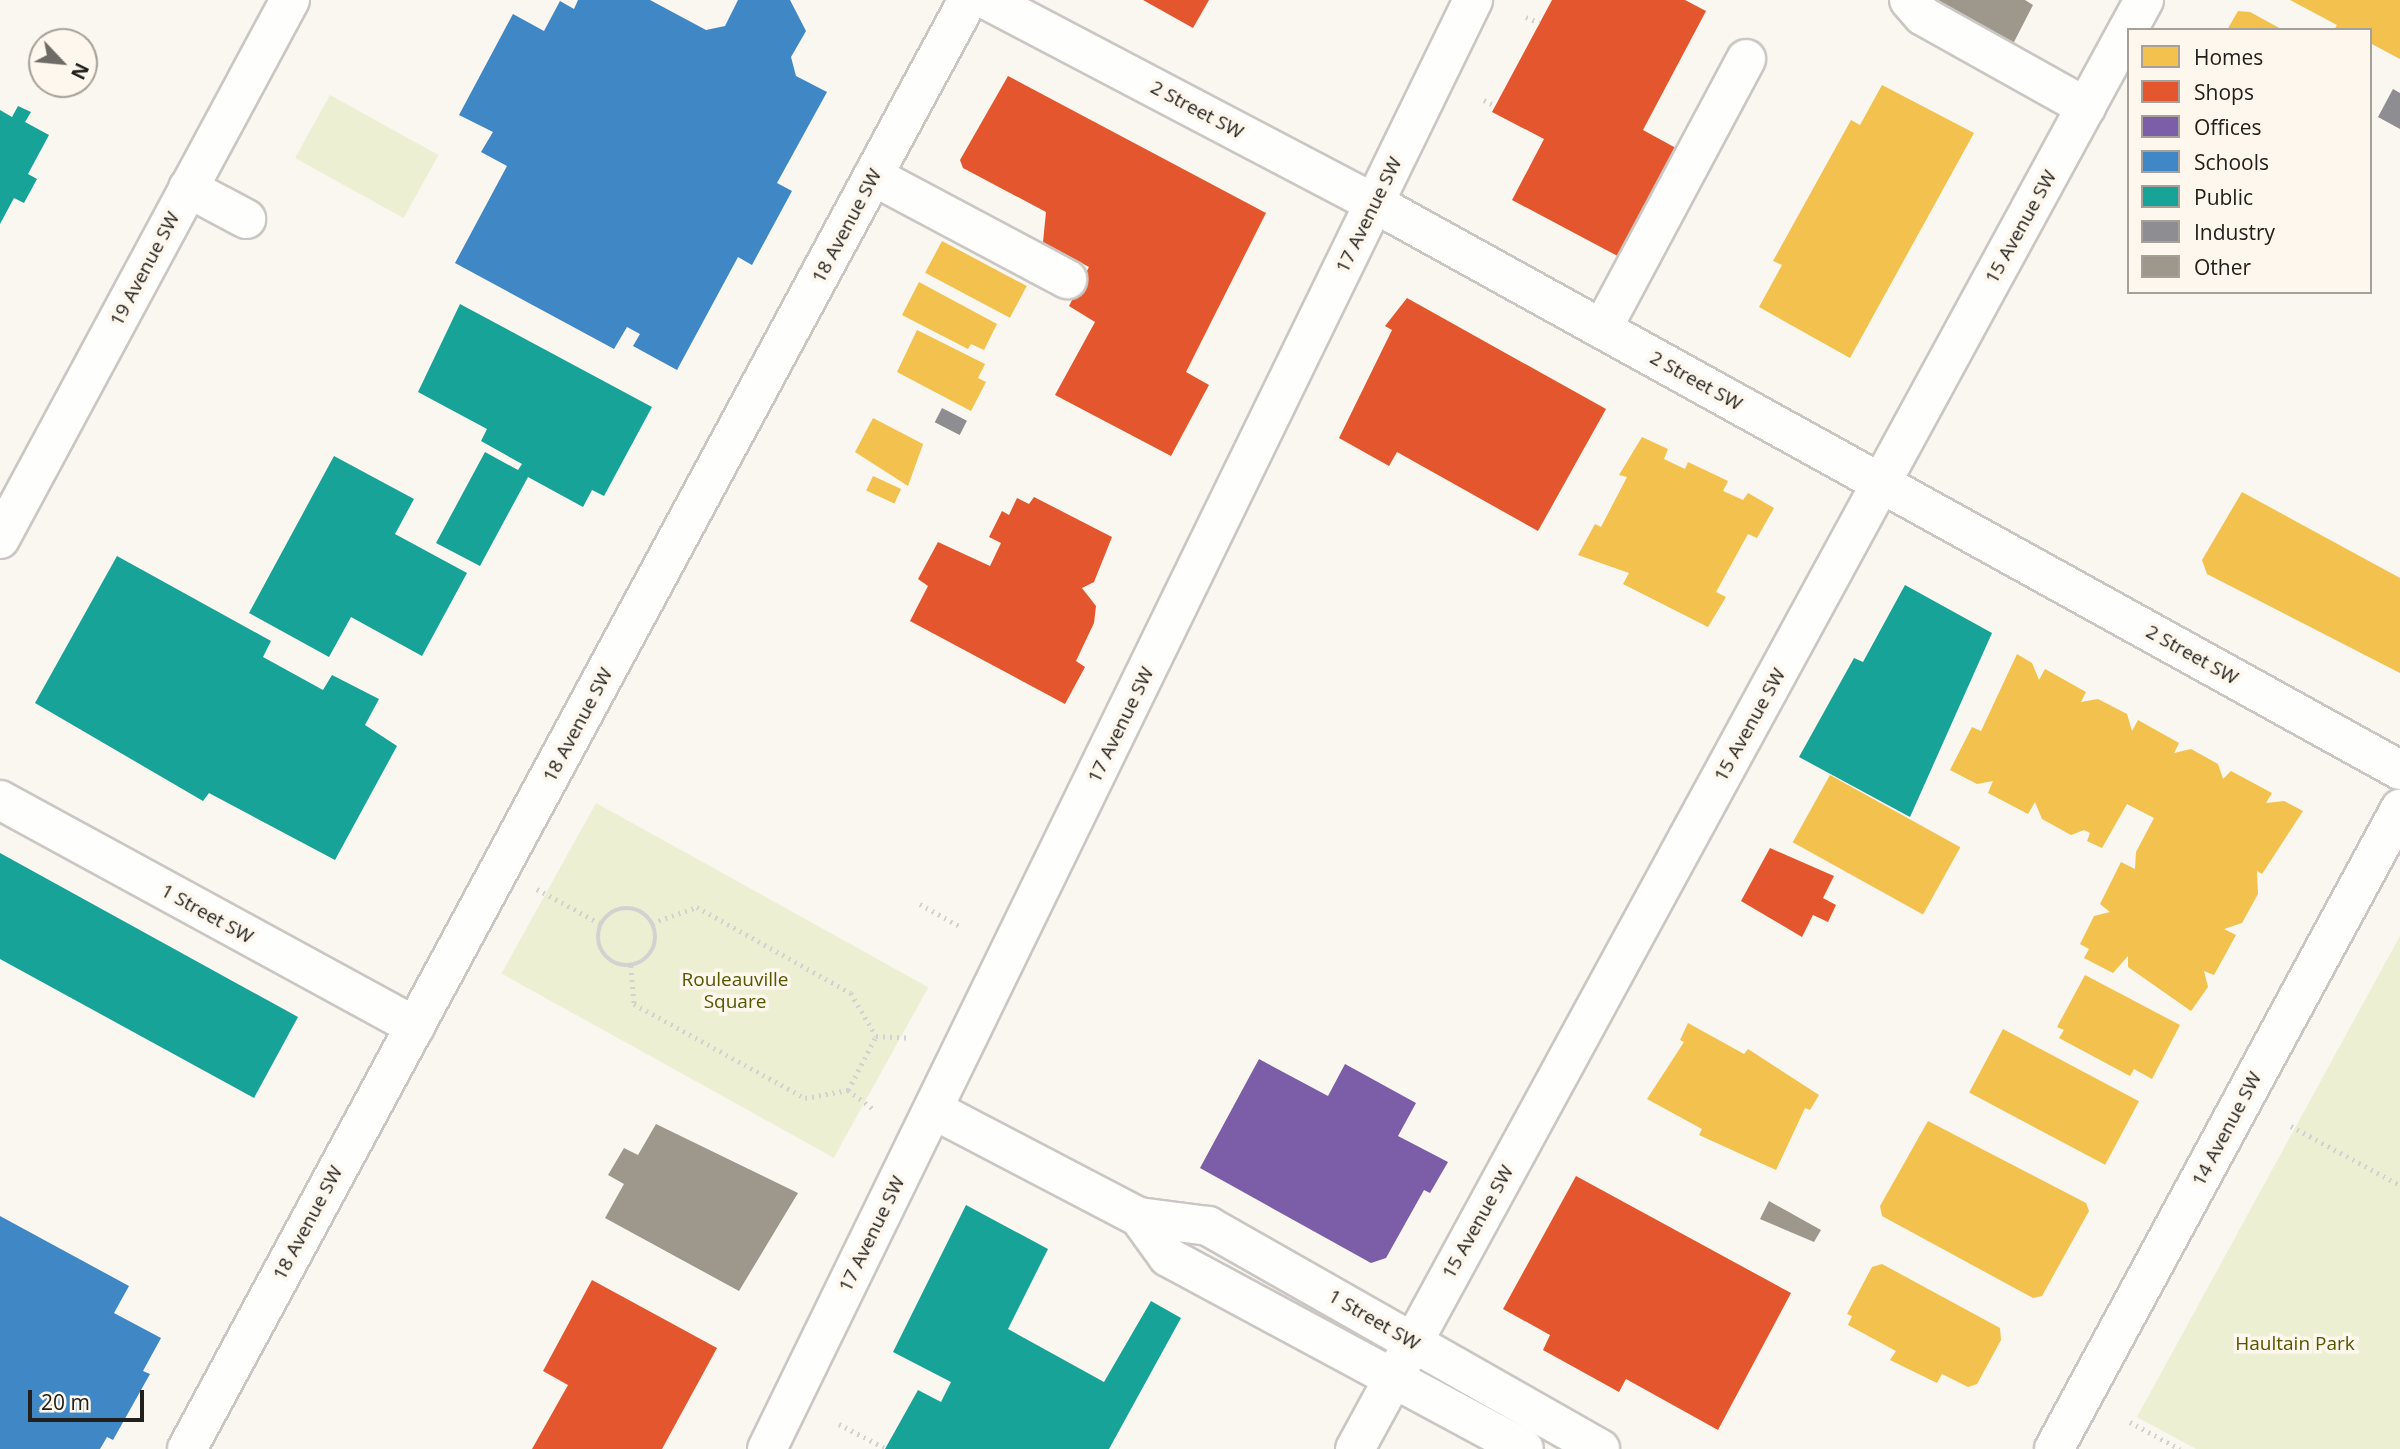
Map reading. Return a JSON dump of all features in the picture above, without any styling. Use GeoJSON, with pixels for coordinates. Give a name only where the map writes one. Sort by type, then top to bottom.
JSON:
{"type":"FeatureCollection","features":[{"type":"Feature","properties":{"kind":"street","name":"19 Avenue SW"},"geometry":{"type":"LineString","coordinates":[[0,539],[290,0]]}},
{"type":"Feature","properties":{"kind":"street","name":"18 Avenue SW"},"geometry":{"type":"LineString","coordinates":[[187,1449],[968,0]]}},
{"type":"Feature","properties":{"kind":"street","name":"2 Street SW"},"geometry":{"type":"LineString","coordinates":[[987,0],[1374,203],[2400,770]]}},
{"type":"Feature","properties":{"kind":"street","name":"17 Avenue SW"},"geometry":{"type":"LineString","coordinates":[[767,1449],[1473,0]]}},
{"type":"Feature","properties":{"kind":"street"},"geometry":{"type":"LineString","coordinates":[[1909,0],[1923,16],[2086,107]]}},
{"type":"Feature","properties":{"kind":"street","name":"15 Avenue SW"},"geometry":{"type":"LineString","coordinates":[[2129,28],[2144,0]]}},
{"type":"Feature","properties":{"kind":"street","name":"15 Avenue SW"},"geometry":{"type":"LineString","coordinates":[[1355,1449],[2127,31]]}},
{"type":"Feature","properties":{"kind":"street"},"geometry":{"type":"LineString","coordinates":[[1602,329],[1746,58]]}},
{"type":"Feature","properties":{"kind":"street"},"geometry":{"type":"LineString","coordinates":[[873,176],[1068,279]]}},
{"type":"Feature","properties":{"kind":"street"},"geometry":{"type":"LineString","coordinates":[[188,188],[246,219]]}},
{"type":"Feature","properties":{"kind":"street","name":"1 Street SW"},"geometry":{"type":"LineString","coordinates":[[0,800],[415,1026]]}},
{"type":"Feature","properties":{"kind":"street","name":"14 Avenue SW"},"geometry":{"type":"LineString","coordinates":[[2054,1449],[2400,809]]}},
{"type":"Feature","properties":{"kind":"street","name":"1 Street SW"},"geometry":{"type":"LineString","coordinates":[[934,1110],[1139,1217],[1208,1226],[1600,1449]]}},
{"type":"Feature","properties":{"kind":"street","name":"1 Street SW"},"geometry":{"type":"LineString","coordinates":[[1139,1217],[1168,1257],[1524,1449]]}},
{"type":"Feature","properties":{"kind":"path"},"geometry":{"type":"LineString","coordinates":[[1526,17],[1540,23]]}},
{"type":"Feature","properties":{"kind":"path"},"geometry":{"type":"LineString","coordinates":[[1484,100],[1496,106]]}},
{"type":"Feature","properties":{"kind":"path"},"geometry":{"type":"LineString","coordinates":[[537,889],[601,924]]}},
{"type":"Feature","properties":{"kind":"path"},"geometry":{"type":"LineString","coordinates":[[920,904],[962,928]]}},
{"type":"Feature","properties":{"kind":"path"},"geometry":{"type":"LineString","coordinates":[[652,923],[697,907],[851,993],[876,1036]]}},
{"type":"Feature","properties":{"kind":"path"},"geometry":{"type":"LineString","coordinates":[[621,908],[639,911],[652,923],[653,950],[631,966],[606,958],[598,942],[601,924],[621,908]]}},
{"type":"Feature","properties":{"kind":"path"},"geometry":{"type":"LineString","coordinates":[[631,966],[634,1004],[805,1098],[848,1090],[873,1109]]}},
{"type":"Feature","properties":{"kind":"path"},"geometry":{"type":"LineString","coordinates":[[876,1036],[909,1038]]}},
{"type":"Feature","properties":{"kind":"path"},"geometry":{"type":"LineString","coordinates":[[848,1090],[876,1036]]}},
{"type":"Feature","properties":{"kind":"path"},"geometry":{"type":"LineString","coordinates":[[2291,1126],[2400,1185]]}},
{"type":"Feature","properties":{"kind":"path"},"geometry":{"type":"LineString","coordinates":[[2130,1422],[2180,1449]]}},
{"type":"Feature","properties":{"kind":"path"},"geometry":{"type":"LineString","coordinates":[[839,1424],[877,1447],[885,1448]]}},
{"type":"Feature","properties":{"kind":"green space"},"geometry":{"type":"Polygon","coordinates":[[[330,95],[438,155],[404,218],[295,158],[330,95]]]}},
{"type":"Feature","properties":{"kind":"green space","name":"Rouleauville Square"},"geometry":{"type":"Polygon","coordinates":[[[596,803],[928,987],[834,1158],[501,974],[596,803]]]}},
{"type":"Feature","properties":{"kind":"green space","name":"Haultain Park"},"geometry":{"type":"Polygon","coordinates":[[[2400,936],[2400,1449],[2196,1449],[2137,1417],[2400,936]]]}},
{"type":"Feature","properties":{"kind":"building: Homes"},"geometry":{"type":"Polygon","coordinates":[[[2290,0],[2400,0],[2400,59],[2372,44],[2372,28],[2335,28],[2337,25],[2290,0]]]}},
{"type":"Feature","properties":{"kind":"building: Homes"},"geometry":{"type":"Polygon","coordinates":[[[2238,11],[2250,12],[2279,28],[2228,28],[2238,11]]]}},
{"type":"Feature","properties":{"kind":"building: Homes"},"geometry":{"type":"Polygon","coordinates":[[[1882,85],[1974,133],[1850,358],[1759,307],[1782,265],[1773,261],[1851,120],[1860,125],[1882,85]]]}},
{"type":"Feature","properties":{"kind":"building: Homes"},"geometry":{"type":"Polygon","coordinates":[[[942,241],[1027,286],[1010,318],[925,273],[942,241]]]}},
{"type":"Feature","properties":{"kind":"building: Homes"},"geometry":{"type":"Polygon","coordinates":[[[919,282],[997,324],[984,350],[971,344],[968,349],[902,315],[919,282]]]}},
{"type":"Feature","properties":{"kind":"building: Homes"},"geometry":{"type":"Polygon","coordinates":[[[917,330],[985,364],[978,378],[986,382],[971,411],[897,372],[917,330]]]}},
{"type":"Feature","properties":{"kind":"building: Homes"},"geometry":{"type":"Polygon","coordinates":[[[873,418],[923,444],[908,486],[855,452],[873,418]]]}},
{"type":"Feature","properties":{"kind":"building: Homes"},"geometry":{"type":"Polygon","coordinates":[[[1642,437],[1668,449],[1664,459],[1685,469],[1688,462],[1728,481],[1723,491],[1743,500],[1748,493],[1774,508],[1757,538],[1748,534],[1716,592],[1726,597],[1708,627],[1623,584],[1629,573],[1578,555],[1595,524],[1601,527],[1627,477],[1619,475],[1642,437]]]}},
{"type":"Feature","properties":{"kind":"building: Homes"},"geometry":{"type":"Polygon","coordinates":[[[873,476],[901,489],[894,504],[866,491],[873,476]]]}},
{"type":"Feature","properties":{"kind":"building: Homes"},"geometry":{"type":"Polygon","coordinates":[[[2242,492],[2400,578],[2400,673],[2207,574],[2202,560],[2242,492]]]}},
{"type":"Feature","properties":{"kind":"building: Homes"},"geometry":{"type":"Polygon","coordinates":[[[2017,654],[2032,663],[2039,680],[2045,669],[2086,692],[2081,702],[2098,699],[2127,714],[2132,731],[2138,720],[2179,743],[2174,753],[2191,749],[2218,764],[2223,779],[2231,771],[2272,793],[2266,803],[2284,801],[2303,811],[2262,874],[2257,871],[2258,894],[2242,923],[2224,929],[2236,935],[2214,975],[2204,971],[2208,987],[2191,1011],[2128,967],[2128,956],[2113,973],[2084,958],[2089,949],[2080,944],[2094,916],[2110,912],[2100,904],[2121,862],[2135,869],[2136,852],[2154,818],[2127,804],[2102,848],[2087,841],[2090,833],[2084,830],[2071,835],[2042,819],[2035,802],[2028,814],[1988,793],[1993,781],[1977,784],[1950,770],[1972,727],[1981,731],[2017,654]]]}},
{"type":"Feature","properties":{"kind":"building: Homes"},"geometry":{"type":"Polygon","coordinates":[[[1830,775],[1960,847],[1923,915],[1793,842],[1830,775]]]}},
{"type":"Feature","properties":{"kind":"building: Homes"},"geometry":{"type":"Polygon","coordinates":[[[2085,975],[2180,1025],[2152,1079],[2134,1069],[2130,1076],[2059,1038],[2064,1030],[2057,1027],[2085,975]]]}},
{"type":"Feature","properties":{"kind":"building: Homes"},"geometry":{"type":"Polygon","coordinates":[[[1688,1023],[1744,1054],[1748,1049],[1819,1095],[1810,1110],[1805,1108],[1776,1170],[1699,1135],[1702,1129],[1647,1099],[1684,1042],[1680,1040],[1688,1023]]]}},
{"type":"Feature","properties":{"kind":"building: Homes"},"geometry":{"type":"Polygon","coordinates":[[[2003,1029],[2139,1101],[2105,1165],[1969,1093],[2003,1029]]]}},
{"type":"Feature","properties":{"kind":"building: Homes"},"geometry":{"type":"Polygon","coordinates":[[[1928,1121],[2086,1203],[2089,1211],[2042,1296],[2033,1298],[1882,1216],[1880,1206],[1928,1121]]]}},
{"type":"Feature","properties":{"kind":"building: Homes"},"geometry":{"type":"Polygon","coordinates":[[[1882,1264],[2000,1328],[2001,1340],[1977,1384],[1968,1387],[1942,1374],[1937,1383],[1890,1360],[1896,1351],[1848,1325],[1852,1316],[1847,1314],[1872,1267],[1882,1264]]]}},
{"type":"Feature","properties":{"kind":"building: Shops"},"geometry":{"type":"Polygon","coordinates":[[[1143,0],[1209,0],[1193,28],[1143,0]]]}},
{"type":"Feature","properties":{"kind":"building: Shops"},"geometry":{"type":"Polygon","coordinates":[[[1552,0],[1685,0],[1706,11],[1643,130],[1685,153],[1627,261],[1512,200],[1544,139],[1492,112],[1552,0]]]}},
{"type":"Feature","properties":{"kind":"building: Shops"},"geometry":{"type":"Polygon","coordinates":[[[1008,76],[1266,213],[1186,372],[1209,385],[1171,456],[1055,395],[1095,322],[1069,306],[1089,267],[1043,242],[1046,212],[963,168],[960,160],[1008,76]]]}},
{"type":"Feature","properties":{"kind":"building: Shops"},"geometry":{"type":"Polygon","coordinates":[[[1407,298],[1606,409],[1538,531],[1397,452],[1389,466],[1339,438],[1392,330],[1385,326],[1407,298]]]}},
{"type":"Feature","properties":{"kind":"building: Shops"},"geometry":{"type":"Polygon","coordinates":[[[1034,497],[1112,537],[1094,582],[1082,588],[1096,606],[1094,623],[1076,661],[1085,667],[1065,704],[910,621],[928,586],[918,579],[938,542],[990,566],[1001,543],[989,537],[1002,511],[1009,515],[1017,498],[1029,504],[1034,497]]]}},
{"type":"Feature","properties":{"kind":"building: Shops"},"geometry":{"type":"Polygon","coordinates":[[[1770,848],[1834,876],[1823,898],[1836,905],[1828,922],[1813,915],[1802,937],[1741,901],[1770,848]]]}},
{"type":"Feature","properties":{"kind":"building: Shops"},"geometry":{"type":"Polygon","coordinates":[[[1576,1176],[1791,1293],[1718,1430],[1626,1379],[1619,1392],[1543,1350],[1550,1335],[1503,1309],[1576,1176]]]}},
{"type":"Feature","properties":{"kind":"building: Shops"},"geometry":{"type":"Polygon","coordinates":[[[592,1280],[717,1348],[662,1449],[532,1449],[568,1385],[543,1371],[592,1280]]]}},
{"type":"Feature","properties":{"kind":"building: Offices"},"geometry":{"type":"Polygon","coordinates":[[[1259,1059],[1328,1096],[1345,1064],[1416,1103],[1398,1136],[1448,1162],[1430,1193],[1424,1190],[1386,1258],[1371,1263],[1200,1168],[1259,1059]]]}},
{"type":"Feature","properties":{"kind":"building: Schools"},"geometry":{"type":"Polygon","coordinates":[[[578,0],[650,0],[706,30],[725,26],[738,0],[790,0],[806,31],[791,57],[796,76],[827,92],[777,183],[792,191],[752,265],[738,257],[677,370],[633,346],[640,334],[627,327],[614,349],[455,263],[507,166],[481,152],[493,132],[459,115],[513,14],[544,31],[560,1],[574,9],[578,0]]]}},
{"type":"Feature","properties":{"kind":"building: Schools"},"geometry":{"type":"Polygon","coordinates":[[[0,1216],[129,1286],[114,1313],[161,1338],[143,1371],[150,1374],[113,1440],[107,1437],[100,1449],[0,1449],[0,1216]]]}},
{"type":"Feature","properties":{"kind":"building: Public"},"geometry":{"type":"Polygon","coordinates":[[[18,106],[31,112],[25,122],[49,135],[28,174],[37,179],[24,203],[14,198],[0,224],[0,110],[12,117],[18,106]]]}},
{"type":"Feature","properties":{"kind":"building: Public"},"geometry":{"type":"Polygon","coordinates":[[[460,304],[652,407],[604,496],[592,490],[583,507],[528,477],[480,566],[436,543],[485,452],[518,470],[522,464],[481,441],[487,429],[418,392],[460,304]]]}},
{"type":"Feature","properties":{"kind":"building: Public"},"geometry":{"type":"Polygon","coordinates":[[[334,456],[414,499],[395,534],[467,573],[422,656],[351,617],[329,657],[249,613],[334,456]]]}},
{"type":"Feature","properties":{"kind":"building: Public"},"geometry":{"type":"Polygon","coordinates":[[[117,556],[271,641],[263,657],[323,690],[332,675],[379,699],[365,725],[397,746],[335,860],[209,793],[203,801],[35,703],[117,556]]]}},
{"type":"Feature","properties":{"kind":"building: Public"},"geometry":{"type":"Polygon","coordinates":[[[1905,585],[1992,633],[1910,817],[1799,757],[1854,658],[1863,662],[1905,585]]]}},
{"type":"Feature","properties":{"kind":"building: Public"},"geometry":{"type":"Polygon","coordinates":[[[0,853],[298,1017],[254,1098],[0,959],[0,853]]]}},
{"type":"Feature","properties":{"kind":"building: Public"},"geometry":{"type":"Polygon","coordinates":[[[966,1205],[1048,1249],[1008,1329],[1104,1382],[1151,1301],[1181,1318],[1109,1449],[885,1449],[918,1390],[941,1402],[951,1382],[893,1352],[966,1205]]]}},
{"type":"Feature","properties":{"kind":"building: Industry"},"geometry":{"type":"Polygon","coordinates":[[[2393,89],[2400,93],[2400,129],[2378,117],[2393,89]]]}},
{"type":"Feature","properties":{"kind":"building: Industry"},"geometry":{"type":"Polygon","coordinates":[[[942,408],[967,421],[960,435],[935,422],[942,408]]]}},
{"type":"Feature","properties":{"kind":"building: Other"},"geometry":{"type":"Polygon","coordinates":[[[1937,0],[2025,0],[2033,5],[2014,42],[2005,43],[1937,0]]]}},
{"type":"Feature","properties":{"kind":"building: Other"},"geometry":{"type":"Polygon","coordinates":[[[656,1124],[798,1193],[739,1291],[605,1218],[624,1184],[608,1175],[624,1148],[638,1155],[656,1124]]]}},
{"type":"Feature","properties":{"kind":"building: Other"},"geometry":{"type":"Polygon","coordinates":[[[1769,1201],[1821,1230],[1814,1242],[1760,1219],[1769,1201]]]}}]}
